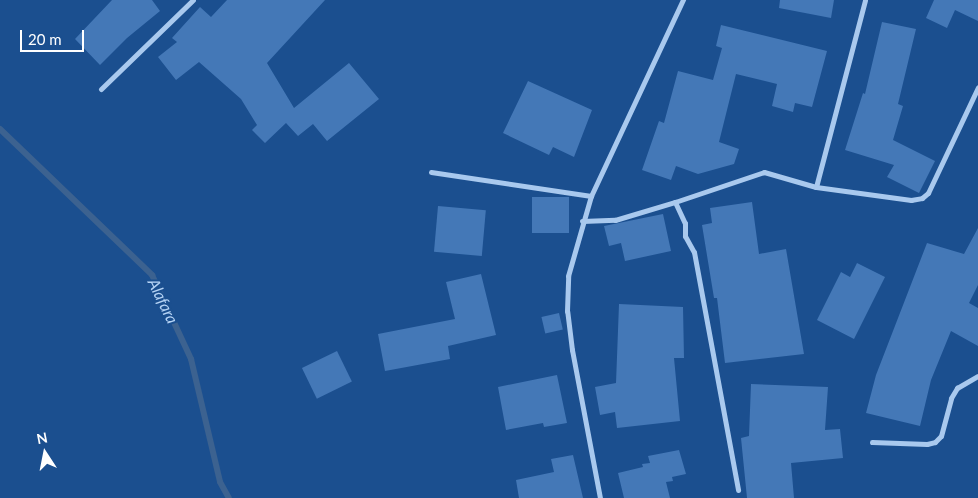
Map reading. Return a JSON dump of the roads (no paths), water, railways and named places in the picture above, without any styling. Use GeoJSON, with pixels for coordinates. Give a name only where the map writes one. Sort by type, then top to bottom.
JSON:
{"type":"FeatureCollection","features":[{"type":"Feature","properties":{"kind":"street"},"geometry":{"type":"LineString","coordinates":[[101,90],[193,0]]}},
{"type":"Feature","properties":{"kind":"street"},"geometry":{"type":"LineString","coordinates":[[600,498],[567,311],[568,276],[582,221],[591,196],[683,0]]}},
{"type":"Feature","properties":{"kind":"street"},"geometry":{"type":"LineString","coordinates":[[816,187],[865,0]]}},
{"type":"Feature","properties":{"kind":"street"},"geometry":{"type":"LineString","coordinates":[[582,221],[615,220],[764,172],[816,187],[911,200],[922,198],[928,193],[978,87]]}},
{"type":"Feature","properties":{"kind":"street"},"geometry":{"type":"LineString","coordinates":[[430,172],[591,196]]}},
{"type":"Feature","properties":{"kind":"street"},"geometry":{"type":"LineString","coordinates":[[675,202],[685,223],[685,236],[694,252],[738,490]]}},
{"type":"Feature","properties":{"kind":"street"},"geometry":{"type":"LineString","coordinates":[[872,442],[927,444],[935,442],[941,436],[951,398],[957,388],[978,376]]}},
{"type":"Feature","properties":{"kind":"waterway","name":"Alafara"},"geometry":{"type":"LineString","coordinates":[[0,129],[152,275],[191,359],[220,482],[229,498]]}}]}
